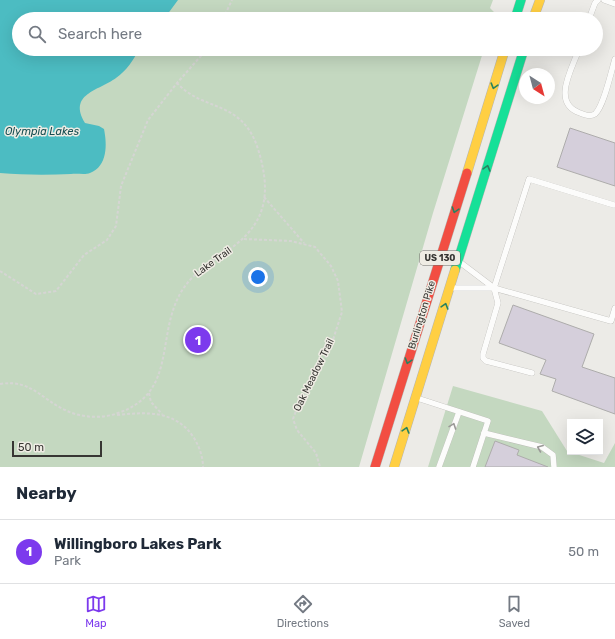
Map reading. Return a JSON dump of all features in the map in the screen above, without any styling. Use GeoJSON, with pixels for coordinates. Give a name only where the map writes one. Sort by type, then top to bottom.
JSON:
{"type":"FeatureCollection","features":[{"type":"Feature","properties":{"kind":"highway"},"geometry":{"type":"LineString","coordinates":[[517,12],[521,0]]}},
{"type":"Feature","properties":{"kind":"highway"},"geometry":{"type":"LineString","coordinates":[[536,12],[540,0]]}},
{"type":"Feature","properties":{"kind":"highway","name":"Burlington Pike"},"geometry":{"type":"LineString","coordinates":[[375,467],[503,56]]}},
{"type":"Feature","properties":{"kind":"highway","name":"Burlington Pike"},"geometry":{"type":"LineString","coordinates":[[394,467],[522,56]]}},
{"type":"Feature","properties":{"kind":"lane"},"geometry":{"type":"LineString","coordinates":[[591,12],[594,3],[598,0]]}},
{"type":"Feature","properties":{"kind":"lane"},"geometry":{"type":"LineString","coordinates":[[604,0],[615,4]]}},
{"type":"Feature","properties":{"kind":"lane"},"geometry":{"type":"LineString","coordinates":[[577,56],[565,90],[566,102],[572,110],[589,116],[594,114],[600,106],[615,59]]}},
{"type":"Feature","properties":{"kind":"lane"},"geometry":{"type":"LineString","coordinates":[[532,373],[486,361],[483,358],[498,303],[494,288],[529,179],[614,205]]}},
{"type":"Feature","properties":{"kind":"lane"},"geometry":{"type":"LineString","coordinates":[[459,261],[494,288]]}},
{"type":"Feature","properties":{"kind":"lane"},"geometry":{"type":"LineString","coordinates":[[450,288],[494,288],[611,320],[615,308]]}},
{"type":"Feature","properties":{"kind":"lane"},"geometry":{"type":"LineString","coordinates":[[416,397],[488,421],[473,467]]}},
{"type":"Feature","properties":{"kind":"lane"},"geometry":{"type":"LineString","coordinates":[[439,467],[459,412]]}},
{"type":"Feature","properties":{"kind":"lane"},"geometry":{"type":"LineString","coordinates":[[484,433],[542,447],[553,455],[554,467]]}},
{"type":"Feature","properties":{"kind":"path"},"geometry":{"type":"LineString","coordinates":[[226,12],[232,0]]}},
{"type":"Feature","properties":{"kind":"path"},"geometry":{"type":"LineString","coordinates":[[0,271],[36,294],[56,291],[84,255],[107,240],[116,226],[121,186],[148,120],[201,56]]}},
{"type":"Feature","properties":{"kind":"path","name":"Lake Trail"},"geometry":{"type":"LineString","coordinates":[[0,384],[13,383],[36,390],[57,405],[72,413],[98,417],[110,416],[128,409],[149,392],[161,372],[167,326],[172,308],[180,292],[192,276],[244,239],[255,224],[262,208],[264,197],[264,178],[258,150],[247,129],[230,111],[191,95],[177,83]]}},
{"type":"Feature","properties":{"kind":"path","name":"Oak Meadow Trail"},"geometry":{"type":"LineString","coordinates":[[264,197],[304,244]]}},
{"type":"Feature","properties":{"kind":"path","name":"Oak Meadow Trail"},"geometry":{"type":"LineString","coordinates":[[244,239],[291,241],[315,247],[331,266],[338,280],[342,312],[330,349],[311,386],[297,408],[293,419],[297,430],[316,453],[320,467]]}},
{"type":"Feature","properties":{"kind":"path"},"geometry":{"type":"LineString","coordinates":[[149,392],[151,402],[162,415]]}},
{"type":"Feature","properties":{"kind":"path"},"geometry":{"type":"LineString","coordinates":[[110,416],[128,414],[162,415],[179,421],[190,432],[198,444],[204,467]]}},
{"type":"Feature","properties":{"kind":"green space"},"geometry":{"type":"Polygon","coordinates":[[[0,0],[493,0],[490,8],[494,12],[12,12],[12,56],[482,56],[433,213],[359,467],[0,467],[0,0]]]}},
{"type":"Feature","properties":{"kind":"green space"},"geometry":{"type":"Polygon","coordinates":[[[453,386],[542,411],[567,451],[567,455],[579,455],[604,463],[615,443],[615,467],[428,467],[453,386]]]}},
{"type":"Feature","properties":{"kind":"water","name":"Olympia Lakes"},"geometry":{"type":"Polygon","coordinates":[[[0,0],[178,0],[169,12],[12,12],[12,56],[135,56],[127,68],[116,78],[87,94],[80,106],[85,123],[99,126],[104,129],[106,148],[105,154],[96,170],[86,174],[44,175],[0,173],[0,0]]]}},
{"type":"Feature","properties":{"kind":"building"},"geometry":{"type":"Polygon","coordinates":[[[570,128],[615,143],[615,186],[557,167],[570,128]]]}},
{"type":"Feature","properties":{"kind":"building"},"geometry":{"type":"Polygon","coordinates":[[[513,305],[594,334],[582,367],[615,378],[615,414],[552,391],[556,379],[540,374],[546,360],[499,343],[513,305]]]}},
{"type":"Feature","properties":{"kind":"building"},"geometry":{"type":"Polygon","coordinates":[[[495,441],[519,450],[517,455],[548,467],[485,467],[495,441]]]}},
{"type":"Feature","properties":{"kind":"traffic: fast"},"geometry":{"type":"LineString","coordinates":[[517,12],[521,0]]}},
{"type":"Feature","properties":{"kind":"traffic: fast"},"geometry":{"type":"LineString","coordinates":[[455,270],[522,56]]}},
{"type":"Feature","properties":{"kind":"traffic: slow"},"geometry":{"type":"LineString","coordinates":[[536,12],[540,0]]}},
{"type":"Feature","properties":{"kind":"traffic: slow"},"geometry":{"type":"LineString","coordinates":[[467,173],[503,56]]}},
{"type":"Feature","properties":{"kind":"traffic: slow"},"geometry":{"type":"LineString","coordinates":[[394,467],[455,270]]}},
{"type":"Feature","properties":{"kind":"traffic: jam"},"geometry":{"type":"LineString","coordinates":[[375,467],[467,173]]}},
{"type":"Feature","properties":{"kind":"place","name":"Willingboro Lakes Park"},"geometry":{"type":"Point","coordinates":[198,340]}}]}
